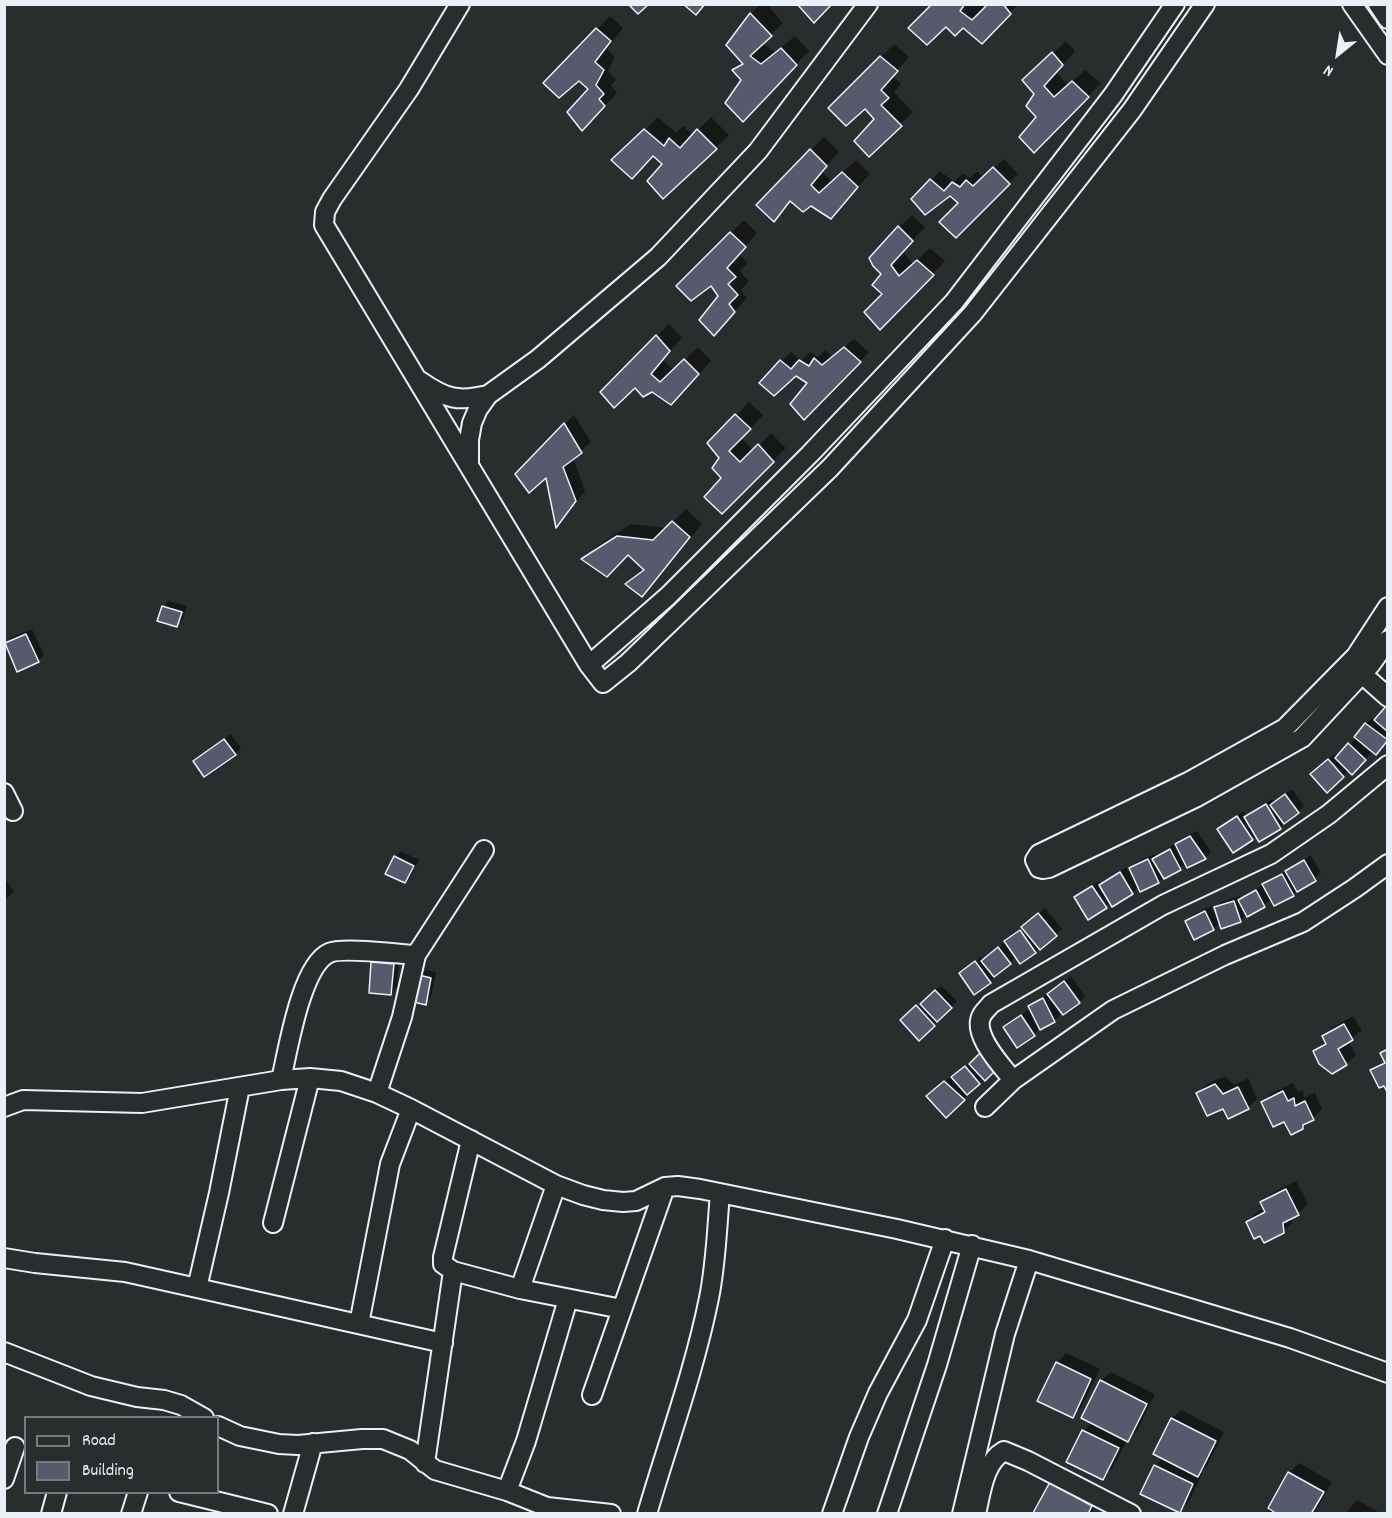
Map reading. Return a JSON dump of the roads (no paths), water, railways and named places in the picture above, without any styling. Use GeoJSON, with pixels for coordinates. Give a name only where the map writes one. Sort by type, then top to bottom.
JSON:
{"type":"FeatureCollection","features":[{"type":"Feature","properties":{"kind":"street"},"geometry":{"type":"LineString","coordinates":[[460,4],[409,89],[332,199],[325,212],[324,225],[589,665],[603,683],[636,656],[830,468],[973,313],[1132,110],[1206,4]]}},
{"type":"Feature","properties":{"kind":"street"},"geometry":{"type":"LineString","coordinates":[[469,463],[472,423],[488,395],[538,359],[658,257],[758,151],[868,4]]}},
{"type":"Feature","properties":{"kind":"street"},"geometry":{"type":"LineString","coordinates":[[589,665],[676,587],[810,454],[954,302],[1113,95],[1175,4]]}},
{"type":"Feature","properties":{"kind":"street"},"geometry":{"type":"LineString","coordinates":[[1352,4],[1388,55]]}},
{"type":"Feature","properties":{"kind":"street"},"geometry":{"type":"LineString","coordinates":[[1378,4],[1388,19]]}},
{"type":"Feature","properties":{"kind":"street"},"geometry":{"type":"LineString","coordinates":[[415,378],[436,392],[453,399],[470,400],[488,395]]}},
{"type":"Feature","properties":{"kind":"street"},"geometry":{"type":"LineString","coordinates":[[1388,608],[1356,656],[1285,728],[1188,782],[1039,854],[1035,860],[1037,865],[1043,869],[1048,868],[1197,797],[1302,738],[1371,664],[1388,640]]}},
{"type":"Feature","properties":{"kind":"street"},"geometry":{"type":"LineString","coordinates":[[1362,674],[1388,697]]}},
{"type":"Feature","properties":{"kind":"street"},"geometry":{"type":"LineString","coordinates":[[1013,1080],[983,1039],[979,1028],[981,1016],[991,1004],[1163,905],[1271,854],[1329,814],[1388,765]]}},
{"type":"Feature","properties":{"kind":"street"},"geometry":{"type":"LineString","coordinates":[[4,793],[13,811]]}},
{"type":"Feature","properties":{"kind":"street"},"geometry":{"type":"LineString","coordinates":[[377,1094],[402,1017],[416,955],[484,850]]}},
{"type":"Feature","properties":{"kind":"street"},"geometry":{"type":"LineString","coordinates":[[986,1107],[1013,1080],[1113,1010],[1225,955],[1303,922],[1388,864]]}},
{"type":"Feature","properties":{"kind":"street"},"geometry":{"type":"LineString","coordinates":[[281,1080],[305,983],[314,966],[329,953],[416,955]]}},
{"type":"Feature","properties":{"kind":"street"},"geometry":{"type":"LineString","coordinates":[[273,1223],[310,1078]]}},
{"type":"Feature","properties":{"kind":"street"},"geometry":{"type":"LineString","coordinates":[[4,1107],[23,1100],[142,1103],[281,1080],[310,1078],[341,1081],[411,1109],[556,1185],[603,1200],[636,1201],[665,1187],[678,1186],[945,1239],[1029,1260],[1290,1338],[1388,1373]]}},
{"type":"Feature","properties":{"kind":"street"},"geometry":{"type":"LineString","coordinates":[[197,1288],[240,1087]]}},
{"type":"Feature","properties":{"kind":"street"},"geometry":{"type":"LineString","coordinates":[[359,1324],[390,1164],[397,1140],[411,1109]]}},
{"type":"Feature","properties":{"kind":"street"},"geometry":{"type":"LineString","coordinates":[[471,1140],[443,1257],[444,1264],[453,1271],[520,1289],[622,1309]]}},
{"type":"Feature","properties":{"kind":"street"},"geometry":{"type":"LineString","coordinates":[[520,1289],[556,1185]]}},
{"type":"Feature","properties":{"kind":"street"},"geometry":{"type":"LineString","coordinates":[[592,1395],[665,1187]]}},
{"type":"Feature","properties":{"kind":"street"},"geometry":{"type":"LineString","coordinates":[[647,1514],[701,1334],[710,1294],[720,1193]]}},
{"type":"Feature","properties":{"kind":"street"},"geometry":{"type":"LineString","coordinates":[[832,1514],[859,1437],[878,1393],[917,1320],[945,1239]]}},
{"type":"Feature","properties":{"kind":"street"},"geometry":{"type":"LineString","coordinates":[[887,1514],[937,1365],[972,1245]]}},
{"type":"Feature","properties":{"kind":"street"},"geometry":{"type":"LineString","coordinates":[[4,1258],[125,1272],[443,1343]]}},
{"type":"Feature","properties":{"kind":"street"},"geometry":{"type":"LineString","coordinates":[[963,1514],[1005,1334],[1029,1260]]}},
{"type":"Feature","properties":{"kind":"street"},"geometry":{"type":"LineString","coordinates":[[425,1463],[453,1271]]}},
{"type":"Feature","properties":{"kind":"street"},"geometry":{"type":"LineString","coordinates":[[507,1491],[526,1441],[568,1299]]}},
{"type":"Feature","properties":{"kind":"street"},"geometry":{"type":"LineString","coordinates":[[4,1352],[91,1386],[172,1402],[200,1416]]}},
{"type":"Feature","properties":{"kind":"street"},"geometry":{"type":"LineString","coordinates":[[219,1426],[240,1436],[279,1444],[383,1439],[410,1450],[425,1463],[443,1473],[507,1491],[556,1509],[611,1514]]}},
{"type":"Feature","properties":{"kind":"street"},"geometry":{"type":"LineString","coordinates":[[293,1514],[313,1443]]}},
{"type":"Feature","properties":{"kind":"street"},"geometry":{"type":"LineString","coordinates":[[4,1479],[15,1448]]}},
{"type":"Feature","properties":{"kind":"street"},"geometry":{"type":"LineString","coordinates":[[976,1514],[989,1466],[993,1459],[1004,1451],[1037,1465],[1131,1514]]}},
{"type":"Feature","properties":{"kind":"street"},"geometry":{"type":"LineString","coordinates":[[51,1514],[56,1494]]}},
{"type":"Feature","properties":{"kind":"street"},"geometry":{"type":"LineString","coordinates":[[131,1514],[137,1494]]}},
{"type":"Feature","properties":{"kind":"street"},"geometry":{"type":"LineString","coordinates":[[185,1494],[231,1509],[268,1514]]}}]}
